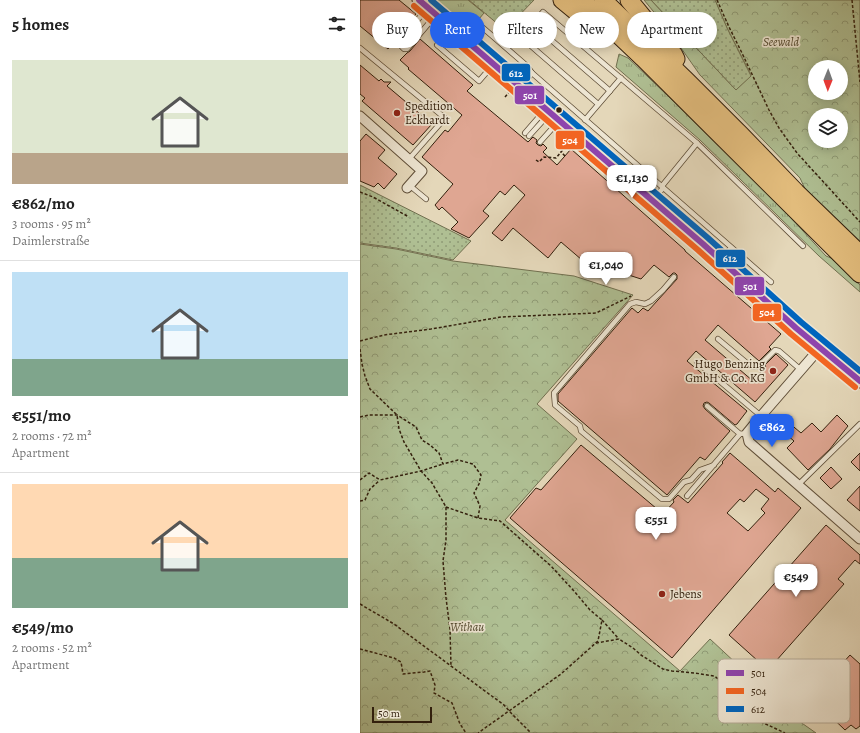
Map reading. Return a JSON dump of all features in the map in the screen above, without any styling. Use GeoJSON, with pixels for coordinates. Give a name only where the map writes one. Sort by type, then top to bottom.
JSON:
{"type":"FeatureCollection","features":[{"type":"Feature","properties":{"kind":"highway"},"geometry":{"type":"LineString","coordinates":[[562,0],[642,67],[671,95],[693,108]]}},
{"type":"Feature","properties":{"kind":"highway"},"geometry":{"type":"LineString","coordinates":[[582,0],[643,58],[860,274]]}},
{"type":"Feature","properties":{"kind":"highway"},"geometry":{"type":"LineString","coordinates":[[603,0],[686,80],[796,192],[860,254]]}},
{"type":"Feature","properties":{"kind":"highway"},"geometry":{"type":"LineString","coordinates":[[629,0],[674,55],[686,80]]}},
{"type":"Feature","properties":{"kind":"street"},"geometry":{"type":"LineString","coordinates":[[475,48],[653,200],[796,328],[860,381]]}},
{"type":"Feature","properties":{"kind":"street"},"geometry":{"type":"LineString","coordinates":[[360,116],[422,171],[408,187]]}},
{"type":"Feature","properties":{"kind":"street"},"geometry":{"type":"LineString","coordinates":[[820,348],[744,434],[749,442],[860,539]]}},
{"type":"Feature","properties":{"kind":"lane"},"geometry":{"type":"LineString","coordinates":[[428,8],[407,49],[404,49],[399,44],[399,41],[428,8]]}},
{"type":"Feature","properties":{"kind":"lane"},"geometry":{"type":"LineString","coordinates":[[557,23],[697,142],[803,246]]}},
{"type":"Feature","properties":{"kind":"lane"},"geometry":{"type":"LineString","coordinates":[[485,30],[585,120],[771,282]]}},
{"type":"Feature","properties":{"kind":"lane"},"geometry":{"type":"LineString","coordinates":[[557,45],[610,91]]}},
{"type":"Feature","properties":{"kind":"lane"},"geometry":{"type":"LineString","coordinates":[[360,48],[445,118],[409,159]]}},
{"type":"Feature","properties":{"kind":"lane"},"geometry":{"type":"LineString","coordinates":[[440,48],[479,81],[494,64]]}},
{"type":"Feature","properties":{"kind":"lane"},"geometry":{"type":"LineString","coordinates":[[534,48],[598,104]]}},
{"type":"Feature","properties":{"kind":"lane"},"geometry":{"type":"LineString","coordinates":[[520,87],[532,73]]}},
{"type":"Feature","properties":{"kind":"lane"},"geometry":{"type":"LineString","coordinates":[[585,120],[621,78]]}},
{"type":"Feature","properties":{"kind":"lane"},"geometry":{"type":"LineString","coordinates":[[527,135],[552,114]]}},
{"type":"Feature","properties":{"kind":"lane"},"geometry":{"type":"LineString","coordinates":[[540,142],[552,114]]}},
{"type":"Feature","properties":{"kind":"lane"},"geometry":{"type":"LineString","coordinates":[[653,200],[697,142]]}},
{"type":"Feature","properties":{"kind":"lane"},"geometry":{"type":"LineString","coordinates":[[408,187],[426,198]]}},
{"type":"Feature","properties":{"kind":"lane"},"geometry":{"type":"LineString","coordinates":[[720,260],[732,248]]}},
{"type":"Feature","properties":{"kind":"lane"},"geometry":{"type":"LineString","coordinates":[[674,277],[651,301],[645,304],[636,302],[630,304],[554,393],[555,405],[580,426],[581,431],[662,499],[669,499],[684,482],[691,480],[700,470],[714,465]]}},
{"type":"Feature","properties":{"kind":"lane"},"geometry":{"type":"LineString","coordinates":[[718,339],[753,367],[758,367],[775,350],[779,351],[801,370]]}},
{"type":"Feature","properties":{"kind":"lane"},"geometry":{"type":"LineString","coordinates":[[697,362],[761,416]]}},
{"type":"Feature","properties":{"kind":"lane"},"geometry":{"type":"LineString","coordinates":[[687,496],[744,434],[707,406]]}},
{"type":"Feature","properties":{"kind":"lane"},"geometry":{"type":"LineString","coordinates":[[798,485],[860,424]]}},
{"type":"Feature","properties":{"kind":"path"},"geometry":{"type":"LineString","coordinates":[[717,0],[779,128],[797,153],[860,222]]}},
{"type":"Feature","properties":{"kind":"path"},"geometry":{"type":"LineString","coordinates":[[852,0],[860,82]]}},
{"type":"Feature","properties":{"kind":"path"},"geometry":{"type":"LineString","coordinates":[[536,160],[539,162],[544,157],[556,158],[561,152]]}},
{"type":"Feature","properties":{"kind":"path"},"geometry":{"type":"LineString","coordinates":[[360,192],[373,196],[409,217]]}},
{"type":"Feature","properties":{"kind":"path"},"geometry":{"type":"LineString","coordinates":[[360,341],[384,335],[431,329],[501,317],[596,313],[631,296]]}},
{"type":"Feature","properties":{"kind":"path"},"geometry":{"type":"LineString","coordinates":[[360,349],[362,364],[370,389],[397,415],[416,426],[422,440],[439,453],[443,464]]}},
{"type":"Feature","properties":{"kind":"path"},"geometry":{"type":"LineString","coordinates":[[360,417],[369,415],[397,415]]}},
{"type":"Feature","properties":{"kind":"path"},"geometry":{"type":"LineString","coordinates":[[397,415],[399,429],[404,442],[421,470],[432,483],[446,507],[446,540],[443,561],[450,629],[451,667]]}},
{"type":"Feature","properties":{"kind":"path"},"geometry":{"type":"LineString","coordinates":[[360,501],[365,500],[370,489],[380,480],[458,460],[473,464],[481,476],[474,493],[480,506],[478,518]]}},
{"type":"Feature","properties":{"kind":"path"},"geometry":{"type":"LineString","coordinates":[[360,480],[369,473],[380,480]]}},
{"type":"Feature","properties":{"kind":"path"},"geometry":{"type":"LineString","coordinates":[[446,507],[478,518],[500,521],[551,566],[590,610],[602,620],[619,639],[663,669],[714,676],[718,679]]}},
{"type":"Feature","properties":{"kind":"path"},"geometry":{"type":"LineString","coordinates":[[360,604],[394,624],[504,705],[531,733]]}},
{"type":"Feature","properties":{"kind":"path"},"geometry":{"type":"LineString","coordinates":[[478,733],[508,710],[561,674],[598,641],[602,620]]}},
{"type":"Feature","properties":{"kind":"path"},"geometry":{"type":"LineString","coordinates":[[595,643],[619,639]]}},
{"type":"Feature","properties":{"kind":"path"},"geometry":{"type":"LineString","coordinates":[[360,649],[394,658],[401,662],[403,674],[430,671],[435,686],[434,693],[452,703],[460,724],[466,733]]}},
{"type":"Feature","properties":{"kind":"path"},"geometry":{"type":"LineString","coordinates":[[763,723],[785,733]]}},
{"type":"Feature","properties":{"kind":"green space"},"geometry":{"type":"Polygon","coordinates":[[[431,0],[468,0],[483,12],[445,12],[431,0]]]}},
{"type":"Feature","properties":{"kind":"green space"},"geometry":{"type":"Polygon","coordinates":[[[469,0],[534,0],[522,12],[493,12],[493,20],[469,0]]]}},
{"type":"Feature","properties":{"kind":"green space","name":"Seewald"},"geometry":{"type":"Polygon","coordinates":[[[644,0],[651,0],[662,12],[654,12],[644,0]]]}},
{"type":"Feature","properties":{"kind":"green space"},"geometry":{"type":"Polygon","coordinates":[[[651,0],[715,0],[751,76],[736,90],[696,48],[717,48],[717,12],[662,12],[651,0]]]}},
{"type":"Feature","properties":{"kind":"green space","name":"Seewald"},"geometry":{"type":"Polygon","coordinates":[[[715,0],[860,0],[860,245],[806,191],[800,178],[700,75],[681,48],[696,48],[736,90],[751,75],[727,28],[715,0]]]}},
{"type":"Feature","properties":{"kind":"green space"},"geometry":{"type":"Polygon","coordinates":[[[619,54],[628,58],[668,96],[791,218],[826,256],[831,258],[860,285],[860,292],[819,256],[700,140],[616,67],[619,54]]]}},
{"type":"Feature","properties":{"kind":"green space"},"geometry":{"type":"Polygon","coordinates":[[[360,185],[471,241],[453,260],[396,248],[360,243],[360,185]]]}},
{"type":"Feature","properties":{"kind":"green space","name":"Withau"},"geometry":{"type":"Polygon","coordinates":[[[360,244],[396,249],[453,261],[574,276],[633,295],[537,404],[577,439],[505,520],[680,671],[710,639],[732,659],[718,659],[718,723],[802,723],[816,733],[360,733],[360,244]]]}},
{"type":"Feature","properties":{"kind":"building"},"geometry":{"type":"Polygon","coordinates":[[[360,0],[399,0],[414,12],[372,12],[372,36],[360,26],[360,0]]]}},
{"type":"Feature","properties":{"kind":"building"},"geometry":{"type":"Polygon","coordinates":[[[422,41],[473,85],[467,91],[528,142],[533,137],[537,140],[536,143],[538,145],[541,146],[543,144],[547,148],[543,152],[557,165],[571,149],[781,334],[769,347],[771,349],[759,361],[718,325],[705,340],[753,381],[766,366],[765,365],[776,354],[788,365],[755,402],[696,351],[687,361],[747,411],[735,425],[709,403],[704,403],[703,406],[705,409],[730,431],[705,460],[700,457],[667,495],[558,401],[558,394],[632,308],[638,313],[643,308],[648,311],[677,279],[677,275],[673,273],[669,277],[654,265],[641,279],[582,260],[561,242],[548,258],[513,228],[502,241],[492,233],[525,195],[514,185],[505,195],[500,191],[483,211],[489,216],[469,238],[451,229],[458,222],[442,207],[439,210],[435,205],[453,184],[422,157],[445,130],[448,132],[462,115],[408,69],[409,68],[400,60],[412,48],[422,48],[422,41]]]}},
{"type":"Feature","properties":{"kind":"building","name":"Spedition Eckhardt"},"geometry":{"type":"Polygon","coordinates":[[[360,65],[379,81],[381,79],[384,82],[391,82],[387,86],[432,124],[413,145],[362,101],[365,98],[360,94],[360,65]]]}},
{"type":"Feature","properties":{"kind":"building"},"geometry":{"type":"Polygon","coordinates":[[[366,134],[385,150],[378,158],[397,174],[384,189],[378,183],[374,187],[360,181],[360,141],[366,134]]]}},
{"type":"Feature","properties":{"kind":"building"},"geometry":{"type":"Polygon","coordinates":[[[837,415],[848,426],[830,449],[808,470],[787,448],[794,441],[775,425],[782,417],[801,433],[812,423],[821,432],[837,415]]]}},
{"type":"Feature","properties":{"kind":"building","name":"Jebens"},"geometry":{"type":"Polygon","coordinates":[[[581,445],[663,514],[678,495],[688,503],[730,453],[775,492],[778,488],[801,508],[672,658],[510,518],[536,488],[541,490],[581,445]],[[756,489],[744,502],[740,499],[727,513],[748,531],[765,513],[761,509],[769,499],[756,489]]]}},
{"type":"Feature","properties":{"kind":"building"},"geometry":{"type":"Polygon","coordinates":[[[860,453],[860,471],[851,462],[860,453]]]}},
{"type":"Feature","properties":{"kind":"building"},"geometry":{"type":"Polygon","coordinates":[[[831,467],[842,479],[831,489],[820,478],[831,467]]]}},
{"type":"Feature","properties":{"kind":"building"},"geometry":{"type":"Polygon","coordinates":[[[860,486],[860,511],[847,500],[860,486]]]}},
{"type":"Feature","properties":{"kind":"building"},"geometry":{"type":"Polygon","coordinates":[[[826,525],[860,555],[860,564],[855,560],[838,579],[844,584],[778,659],[756,659],[729,635],[826,525]]]}},
{"type":"Feature","properties":{"kind":"building"},"geometry":{"type":"Polygon","coordinates":[[[850,655],[860,664],[860,726],[856,729],[851,725],[845,730],[838,723],[850,723],[850,659],[846,659],[850,655]]]}},
{"type":"Feature","properties":{"kind":"transit line","name":"501"},"geometry":{"type":"LineString","coordinates":[[419,0],[703,244],[796,328],[860,381]]}},
{"type":"Feature","properties":{"kind":"transit line","name":"612"},"geometry":{"type":"LineString","coordinates":[[431,0],[708,238],[801,322],[860,371]]}},
{"type":"Feature","properties":{"kind":"transit line","name":"504"},"geometry":{"type":"LineString","coordinates":[[414,6],[698,250],[791,334],[855,387]]}},
{"type":"Feature","properties":{"kind":"place","name":"Spedition Eckhardt"},"geometry":{"type":"Point","coordinates":[397,113]}},
{"type":"Feature","properties":{"kind":"place","name":"Hugo Benzing GmbH & Co. KG"},"geometry":{"type":"Point","coordinates":[773,371]}},
{"type":"Feature","properties":{"kind":"place","name":"Jebens"},"geometry":{"type":"Point","coordinates":[662,594]}}]}
